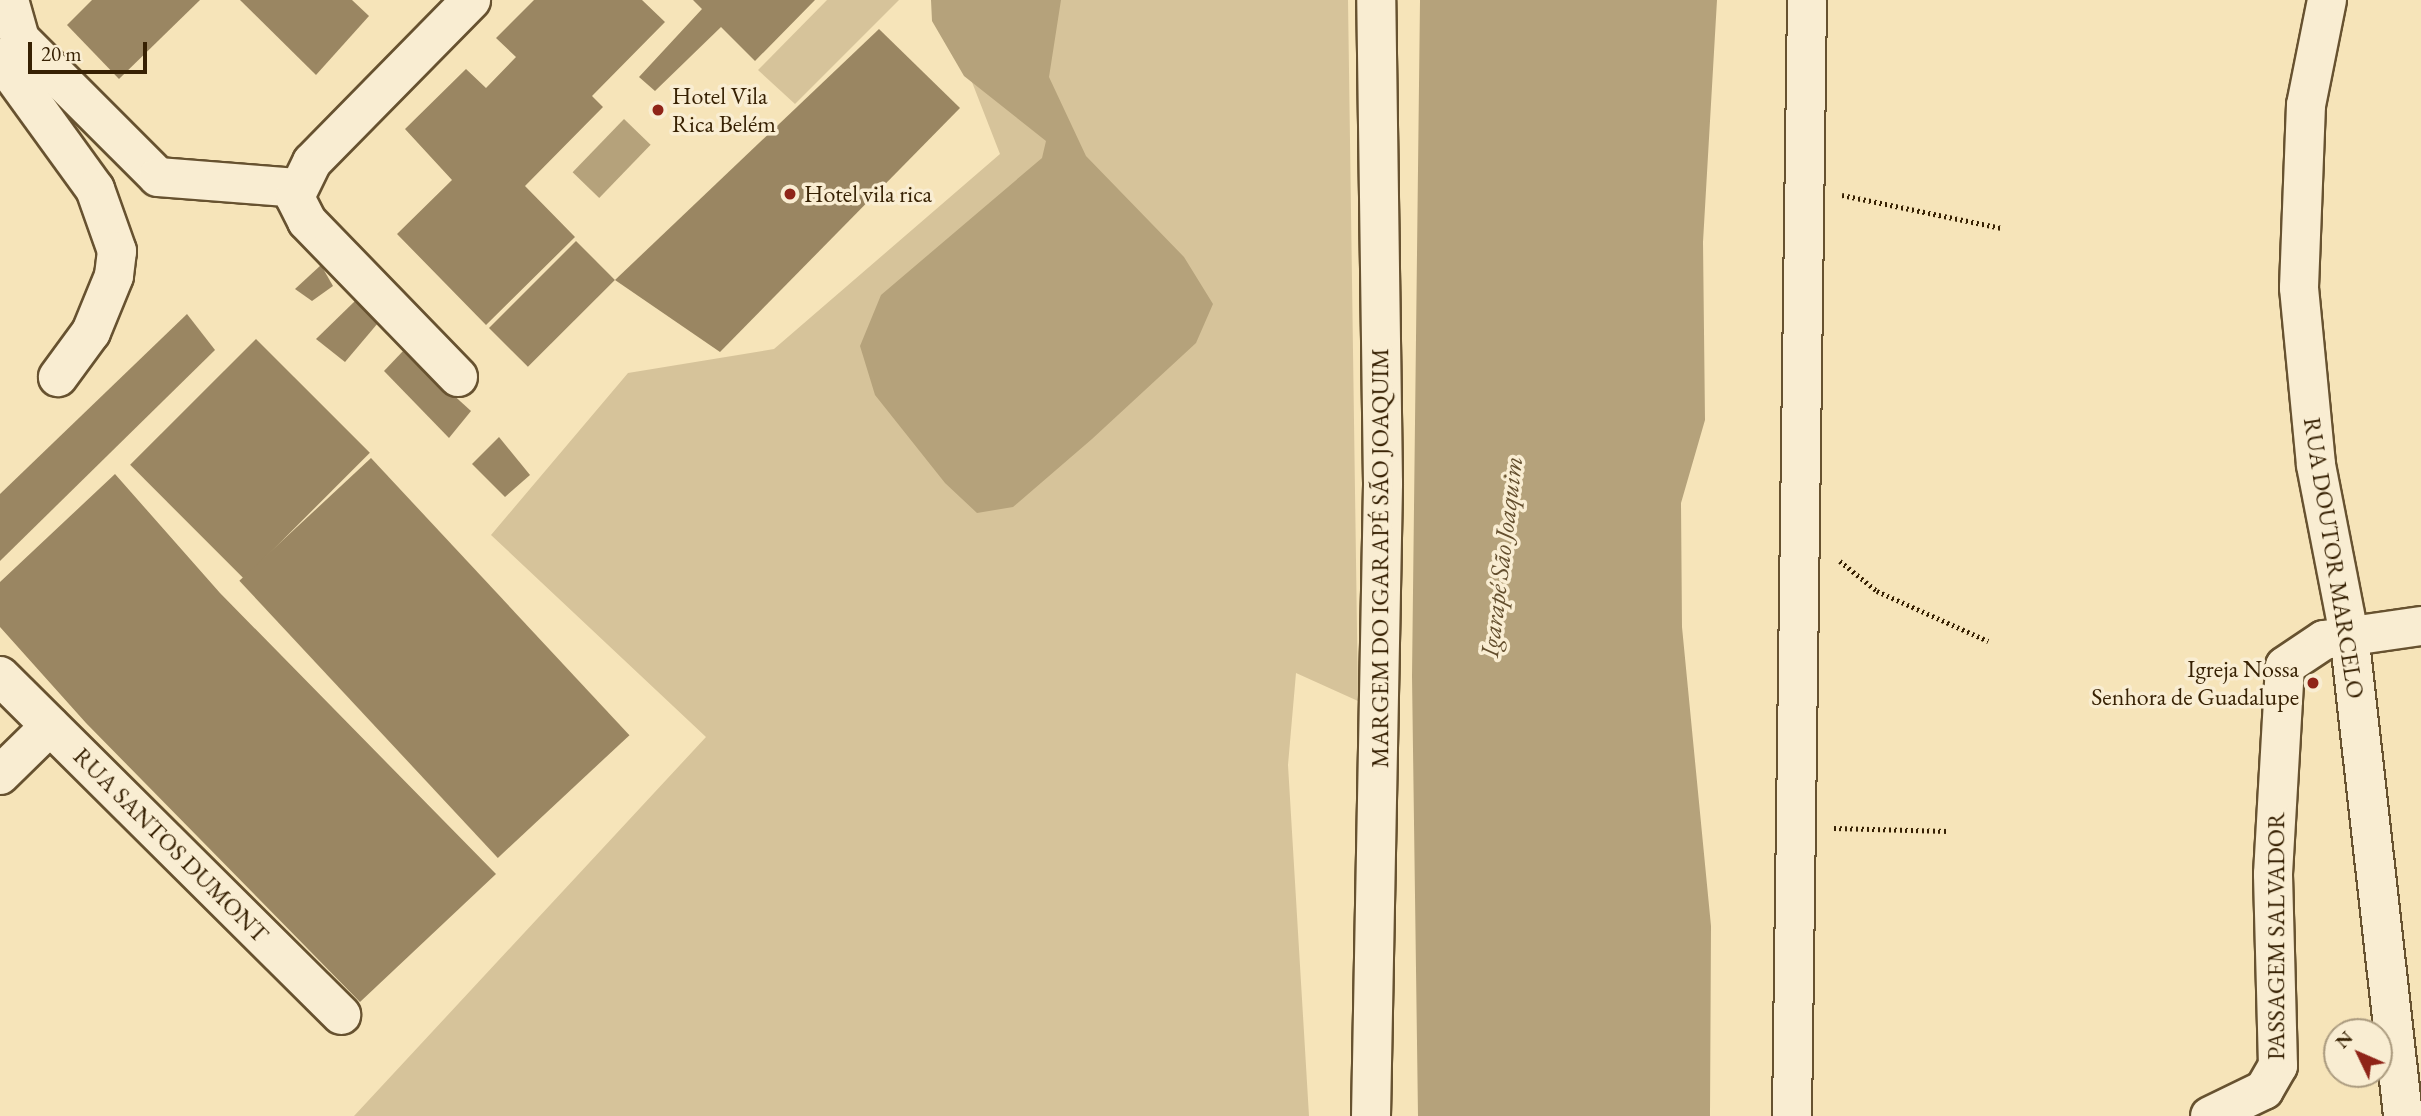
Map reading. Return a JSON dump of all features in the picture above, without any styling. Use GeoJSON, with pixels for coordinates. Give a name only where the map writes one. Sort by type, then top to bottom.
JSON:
{"type":"FeatureCollection","features":[{"type":"Feature","properties":{"kind":"street"},"geometry":{"type":"LineString","coordinates":[[9,0],[20,39],[158,177],[297,188]]}},
{"type":"Feature","properties":{"kind":"street"},"geometry":{"type":"LineString","coordinates":[[458,377],[307,221],[297,188],[312,162],[471,0]]}},
{"type":"Feature","properties":{"kind":"street","name":"MARGEM DO IGARAPÉ SÃO JOAQUIM"},"geometry":{"type":"LineString","coordinates":[[1371,1116],[1383,483],[1376,0]]}},
{"type":"Feature","properties":{"kind":"street"},"geometry":{"type":"LineString","coordinates":[[1792,1116],[1807,0]]}},
{"type":"Feature","properties":{"kind":"street","name":"RUA DOUTOR MARCELO"},"geometry":{"type":"LineString","coordinates":[[2327,0],[2306,105],[2299,288],[2316,465],[2349,634],[2403,1116]]}},
{"type":"Feature","properties":{"kind":"street"},"geometry":{"type":"LineString","coordinates":[[0,58],[95,189],[117,251],[114,276],[91,332],[58,377]]}},
{"type":"Feature","properties":{"kind":"street"},"geometry":{"type":"LineString","coordinates":[[2349,634],[2421,626]]}},
{"type":"Feature","properties":{"kind":"street","name":"PASSAGEM SALVADOR"},"geometry":{"type":"LineString","coordinates":[[2210,1116],[2264,1090],[2278,1066],[2273,874],[2282,674],[2297,652],[2349,634]]}},
{"type":"Feature","properties":{"kind":"street","name":"RUA SANTOS DUMONT"},"geometry":{"type":"LineString","coordinates":[[0,676],[341,1015]]}},
{"type":"Feature","properties":{"kind":"street"},"geometry":{"type":"LineString","coordinates":[[0,775],[50,726]]}},
{"type":"Feature","properties":{"kind":"path"},"geometry":{"type":"LineString","coordinates":[[1804,187],[2002,228]]}},
{"type":"Feature","properties":{"kind":"path"},"geometry":{"type":"LineString","coordinates":[[1798,527],[1877,591],[1988,641]]}},
{"type":"Feature","properties":{"kind":"path"},"geometry":{"type":"LineString","coordinates":[[1794,828],[1948,831]]}},
{"type":"Feature","properties":{"kind":"shaded area"},"geometry":{"type":"Polygon","coordinates":[[[827,0],[899,0],[795,104],[758,70],[827,0]]]}},
{"type":"Feature","properties":{"kind":"shaded area"},"geometry":{"type":"Polygon","coordinates":[[[940,0],[1348,0],[1358,701],[1296,673],[1288,765],[1309,1116],[354,1116],[706,737],[491,535],[628,373],[774,349],[1000,154],[940,0]]]}},
{"type":"Feature","properties":{"kind":"water"},"geometry":{"type":"Polygon","coordinates":[[[931,0],[1061,0],[1049,77],[1086,156],[1184,257],[1213,304],[1196,343],[1092,439],[1013,507],[977,513],[945,483],[875,395],[860,346],[881,295],[1042,158],[1046,141],[964,76],[932,21],[931,0]]]}},
{"type":"Feature","properties":{"kind":"water","name":"Igarapé São Joaquim"},"geometry":{"type":"Polygon","coordinates":[[[1420,0],[1717,0],[1703,242],[1705,420],[1681,503],[1682,627],[1711,926],[1710,1116],[1418,1116],[1412,676],[1420,0]]]}},
{"type":"Feature","properties":{"kind":"water"},"geometry":{"type":"Polygon","coordinates":[[[624,119],[651,145],[599,198],[573,172],[624,119]]]}},
{"type":"Feature","properties":{"kind":"building"},"geometry":{"type":"Polygon","coordinates":[[[92,0],[200,0],[119,79],[67,25],[92,0]]]}},
{"type":"Feature","properties":{"kind":"building"},"geometry":{"type":"Polygon","coordinates":[[[240,0],[352,0],[369,16],[316,75],[240,0]]]}},
{"type":"Feature","properties":{"kind":"building"},"geometry":{"type":"Polygon","coordinates":[[[534,0],[642,0],[665,22],[592,96],[603,107],[525,186],[575,237],[486,325],[397,234],[452,180],[405,129],[466,69],[486,88],[516,57],[496,38],[534,0]]]}},
{"type":"Feature","properties":{"kind":"building"},"geometry":{"type":"Polygon","coordinates":[[[693,0],[815,0],[755,61],[721,27],[655,91],[639,77],[702,9],[693,0]]]}},
{"type":"Feature","properties":{"kind":"building","name":"Hotel vila rica"},"geometry":{"type":"Polygon","coordinates":[[[879,29],[960,108],[720,352],[615,280],[879,29]]]}},
{"type":"Feature","properties":{"kind":"building"},"geometry":{"type":"Polygon","coordinates":[[[576,241],[615,280],[528,367],[489,328],[576,241]]]}},
{"type":"Feature","properties":{"kind":"building"},"geometry":{"type":"Polygon","coordinates":[[[321,265],[333,286],[312,301],[295,289],[321,265]]]}},
{"type":"Feature","properties":{"kind":"building"},"geometry":{"type":"Polygon","coordinates":[[[355,301],[378,323],[345,362],[316,339],[355,301]]]}},
{"type":"Feature","properties":{"kind":"building"},"geometry":{"type":"Polygon","coordinates":[[[187,314],[215,350],[0,561],[0,494],[187,314]]]}},
{"type":"Feature","properties":{"kind":"building"},"geometry":{"type":"Polygon","coordinates":[[[256,339],[370,453],[244,579],[130,465],[256,339]]]}},
{"type":"Feature","properties":{"kind":"building"},"geometry":{"type":"Polygon","coordinates":[[[404,350],[471,411],[449,438],[384,371],[404,350]]]}},
{"type":"Feature","properties":{"kind":"building"},"geometry":{"type":"Polygon","coordinates":[[[499,437],[530,475],[505,497],[472,464],[499,437]]]}},
{"type":"Feature","properties":{"kind":"building"},"geometry":{"type":"Polygon","coordinates":[[[371,458],[629,735],[498,858],[239,581],[371,458]]]}},
{"type":"Feature","properties":{"kind":"building"},"geometry":{"type":"Polygon","coordinates":[[[115,474],[220,593],[496,874],[360,1002],[86,723],[0,627],[0,582],[115,474]]]}},
{"type":"Feature","properties":{"kind":"place","name":"Hotel Vila Rica Belém"},"geometry":{"type":"Point","coordinates":[658,110]}},
{"type":"Feature","properties":{"kind":"place","name":"Hotel vila rica"},"geometry":{"type":"Point","coordinates":[790,194]}},
{"type":"Feature","properties":{"kind":"place","name":"Igreja Nossa Senhora de Guadalupe"},"geometry":{"type":"Point","coordinates":[2313,683]}}]}
